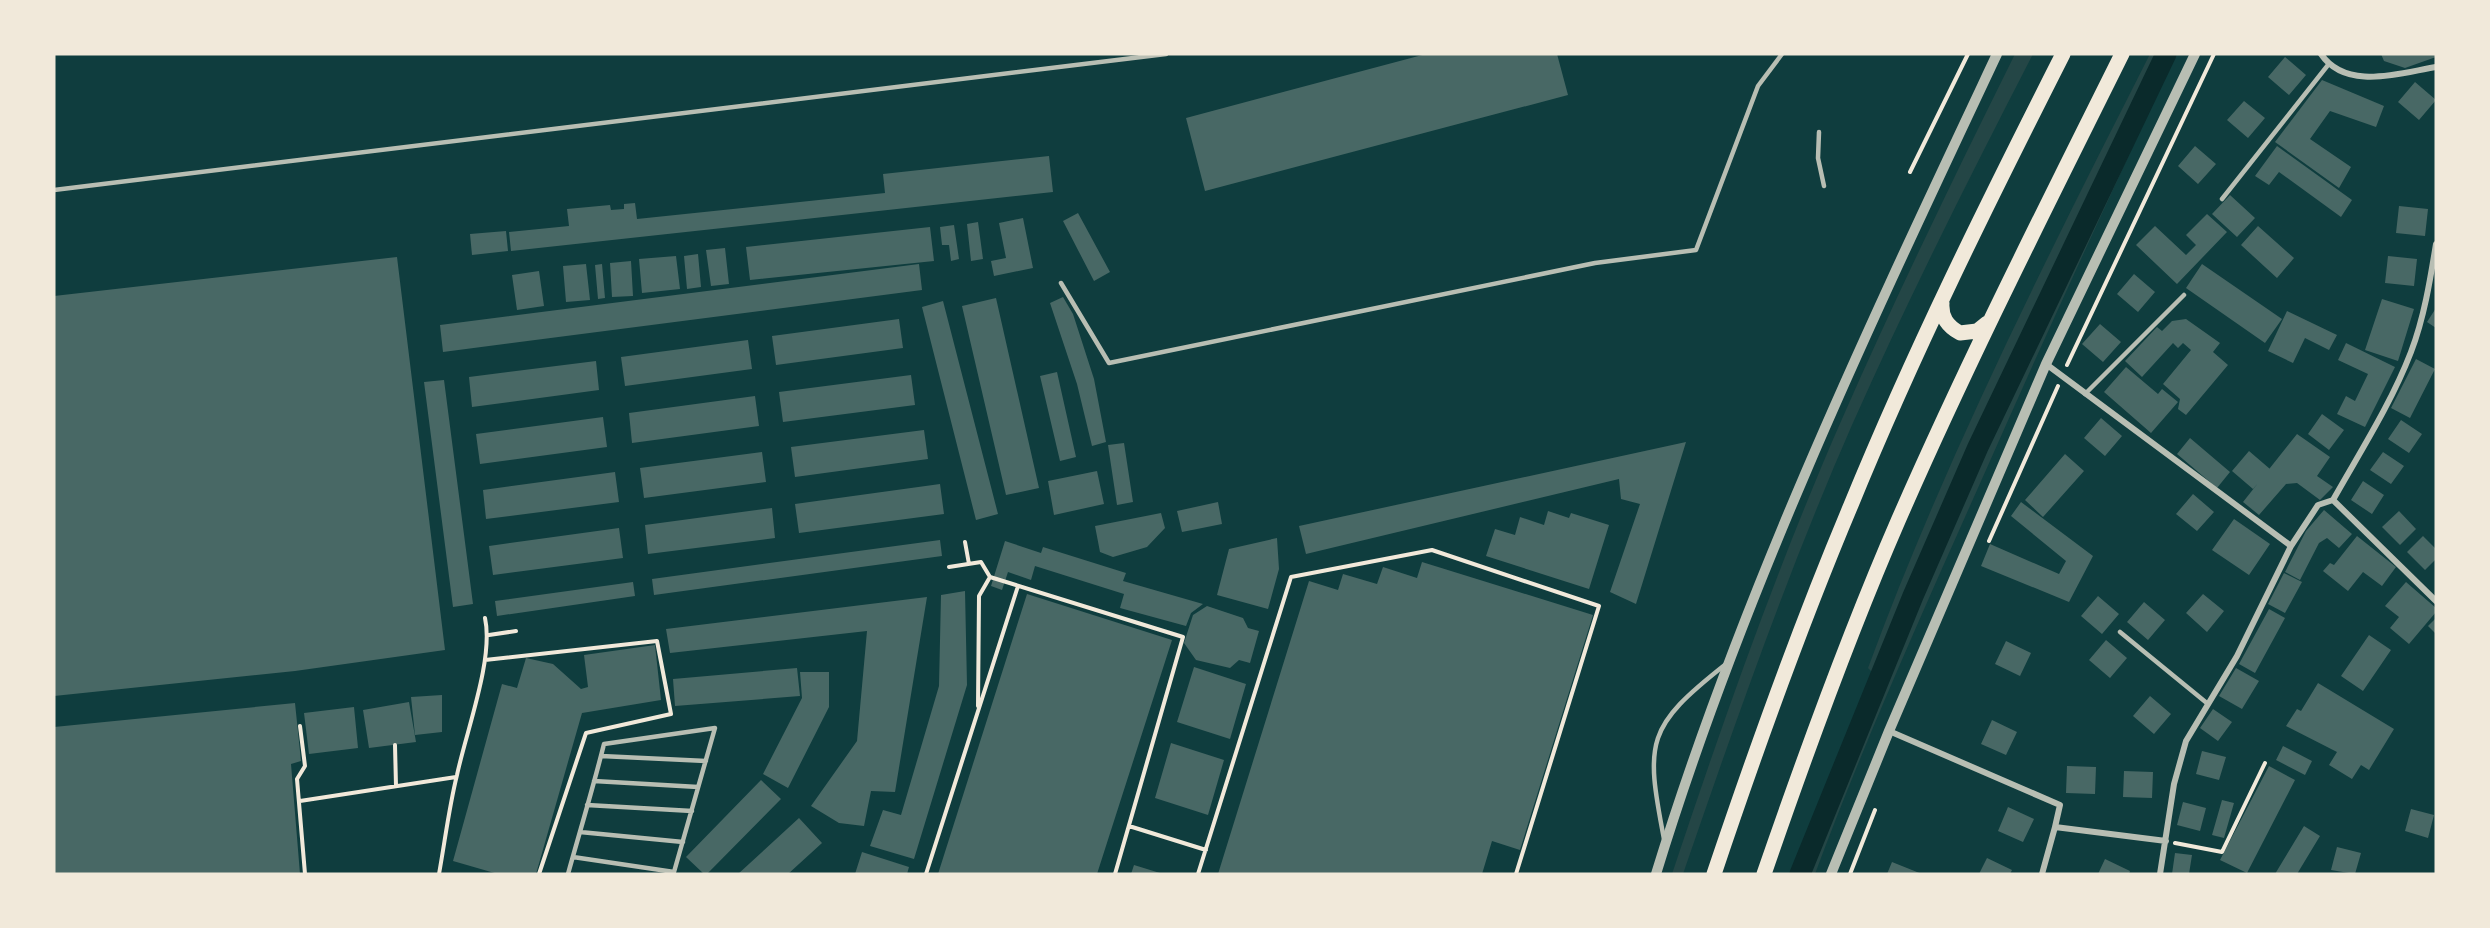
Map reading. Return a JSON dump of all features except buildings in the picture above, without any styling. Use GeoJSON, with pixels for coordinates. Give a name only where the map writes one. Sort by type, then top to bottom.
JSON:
{"type":"FeatureCollection","features":[{"type":"Feature","properties":{"kind":"main road"},"geometry":{"type":"LineString","coordinates":[[1714,874],[1820,579],[1944,297],[2062,54]]}},
{"type":"Feature","properties":{"kind":"main road"},"geometry":{"type":"LineString","coordinates":[[1764,874],[1832,684],[1868,593],[1990,320],[2122,54]]}},
{"type":"Feature","properties":{"kind":"main road"},"geometry":{"type":"LineString","coordinates":[[1944,297],[1942,314],[1952,329],[1960,333],[1977,331],[1990,320]]}},
{"type":"Feature","properties":{"kind":"street"},"geometry":{"type":"LineString","coordinates":[[1656,874],[1754,594],[1833,410],[1998,54]]}},
{"type":"Feature","properties":{"kind":"street"},"geometry":{"type":"LineString","coordinates":[[1831,874],[1889,731],[2046,364],[2195,54]]}},
{"type":"Feature","properties":{"kind":"street"},"geometry":{"type":"LineString","coordinates":[[2320,54],[2328,65],[2365,79],[2436,67]]}},
{"type":"Feature","properties":{"kind":"street"},"geometry":{"type":"LineString","coordinates":[[2160,874],[2174,784],[2186,741],[2237,656],[2291,546],[2318,505],[2333,500],[2410,353],[2425,306],[2436,244]]}},
{"type":"Feature","properties":{"kind":"street"},"geometry":{"type":"LineString","coordinates":[[2046,364],[2291,546]]}},
{"type":"Feature","properties":{"kind":"street"},"geometry":{"type":"LineString","coordinates":[[2333,500],[2436,601]]}},
{"type":"Feature","properties":{"kind":"street"},"geometry":{"type":"LineString","coordinates":[[1889,731],[2060,805],[2042,874]]}},
{"type":"Feature","properties":{"kind":"street"},"geometry":{"type":"LineString","coordinates":[[2055,827],[2166,841]]}},
{"type":"Feature","properties":{"kind":"lane"},"geometry":{"type":"LineString","coordinates":[[54,190],[1166,54]]}},
{"type":"Feature","properties":{"kind":"lane"},"geometry":{"type":"LineString","coordinates":[[1061,283],[1109,363],[1595,263],[1696,250],[1758,86],[1782,54]]}},
{"type":"Feature","properties":{"kind":"lane"},"geometry":{"type":"LineString","coordinates":[[2222,199],[2328,65]]}},
{"type":"Feature","properties":{"kind":"lane"},"geometry":{"type":"LineString","coordinates":[[1820,132],[1818,158],[1824,186]]}},
{"type":"Feature","properties":{"kind":"lane"},"geometry":{"type":"LineString","coordinates":[[2085,394],[2184,295]]}},
{"type":"Feature","properties":{"kind":"lane"},"geometry":{"type":"LineString","coordinates":[[2120,632],[2208,704]]}},
{"type":"Feature","properties":{"kind":"lane"},"geometry":{"type":"LineString","coordinates":[[1665,844],[1652,773],[1659,734],[1680,703],[1730,660]]}},
{"type":"Feature","properties":{"kind":"lane"},"geometry":{"type":"LineString","coordinates":[[568,874],[604,744],[715,728],[674,872],[573,857]]}},
{"type":"Feature","properties":{"kind":"lane"},"geometry":{"type":"LineString","coordinates":[[601,756],[706,761]]}},
{"type":"Feature","properties":{"kind":"lane"},"geometry":{"type":"LineString","coordinates":[[594,781],[698,787]]}},
{"type":"Feature","properties":{"kind":"lane"},"geometry":{"type":"LineString","coordinates":[[587,805],[692,811]]}},
{"type":"Feature","properties":{"kind":"lane"},"geometry":{"type":"LineString","coordinates":[[580,832],[683,842]]}},
{"type":"Feature","properties":{"kind":"path"},"geometry":{"type":"LineString","coordinates":[[1910,172],[1968,54]]}},
{"type":"Feature","properties":{"kind":"path"},"geometry":{"type":"LineString","coordinates":[[1984,551],[2062,376],[2214,54]]}},
{"type":"Feature","properties":{"kind":"path"},"geometry":{"type":"LineString","coordinates":[[965,542],[969,564]]}},
{"type":"Feature","properties":{"kind":"path"},"geometry":{"type":"LineString","coordinates":[[1198,874],[1290,578],[1432,550],[1599,606],[1516,874]]}},
{"type":"Feature","properties":{"kind":"path"},"geometry":{"type":"LineString","coordinates":[[949,567],[981,562],[990,577],[1183,637],[1115,874]]}},
{"type":"Feature","properties":{"kind":"path"},"geometry":{"type":"LineString","coordinates":[[978,711],[979,596],[990,577]]}},
{"type":"Feature","properties":{"kind":"path"},"geometry":{"type":"LineString","coordinates":[[926,874],[1018,586]]}},
{"type":"Feature","properties":{"kind":"path"},"geometry":{"type":"LineString","coordinates":[[439,874],[456,777],[485,660],[489,635],[485,618]]}},
{"type":"Feature","properties":{"kind":"path"},"geometry":{"type":"LineString","coordinates":[[489,635],[516,631]]}},
{"type":"Feature","properties":{"kind":"path"},"geometry":{"type":"LineString","coordinates":[[485,660],[657,641],[671,714],[586,733],[539,874]]}},
{"type":"Feature","properties":{"kind":"path"},"geometry":{"type":"LineString","coordinates":[[300,726],[305,766],[297,779],[305,874]]}},
{"type":"Feature","properties":{"kind":"path"},"geometry":{"type":"LineString","coordinates":[[395,745],[396,786]]}},
{"type":"Feature","properties":{"kind":"path"},"geometry":{"type":"LineString","coordinates":[[2166,841],[2222,852],[2265,763]]}},
{"type":"Feature","properties":{"kind":"path"},"geometry":{"type":"LineString","coordinates":[[300,801],[456,777]]}},
{"type":"Feature","properties":{"kind":"path"},"geometry":{"type":"LineString","coordinates":[[1850,874],[1879,800]]}},
{"type":"Feature","properties":{"kind":"path"},"geometry":{"type":"LineString","coordinates":[[1129,826],[1206,850]]}},
{"type":"Feature","properties":{"kind":"shaded area"},"geometry":{"type":"Polygon","coordinates":[[[2015,54],[2033,54],[1940,238],[1852,425],[1784,591],[1683,874],[1672,874],[1752,645],[1818,475],[1905,281],[2015,54]]]}},
{"type":"Feature","properties":{"kind":"shaded area"},"geometry":{"type":"Polygon","coordinates":[[[2150,54],[2176,54],[2059,308],[1922,615],[1877,718],[1815,874],[1805,874],[1880,680],[1868,668],[1898,589],[2000,357],[2150,54]]]}},
{"type":"Feature","properties":{"kind":"waterway"},"geometry":{"type":"LineString","coordinates":[[1800,874],[1913,596],[1978,447],[2166,54]]}}]}
